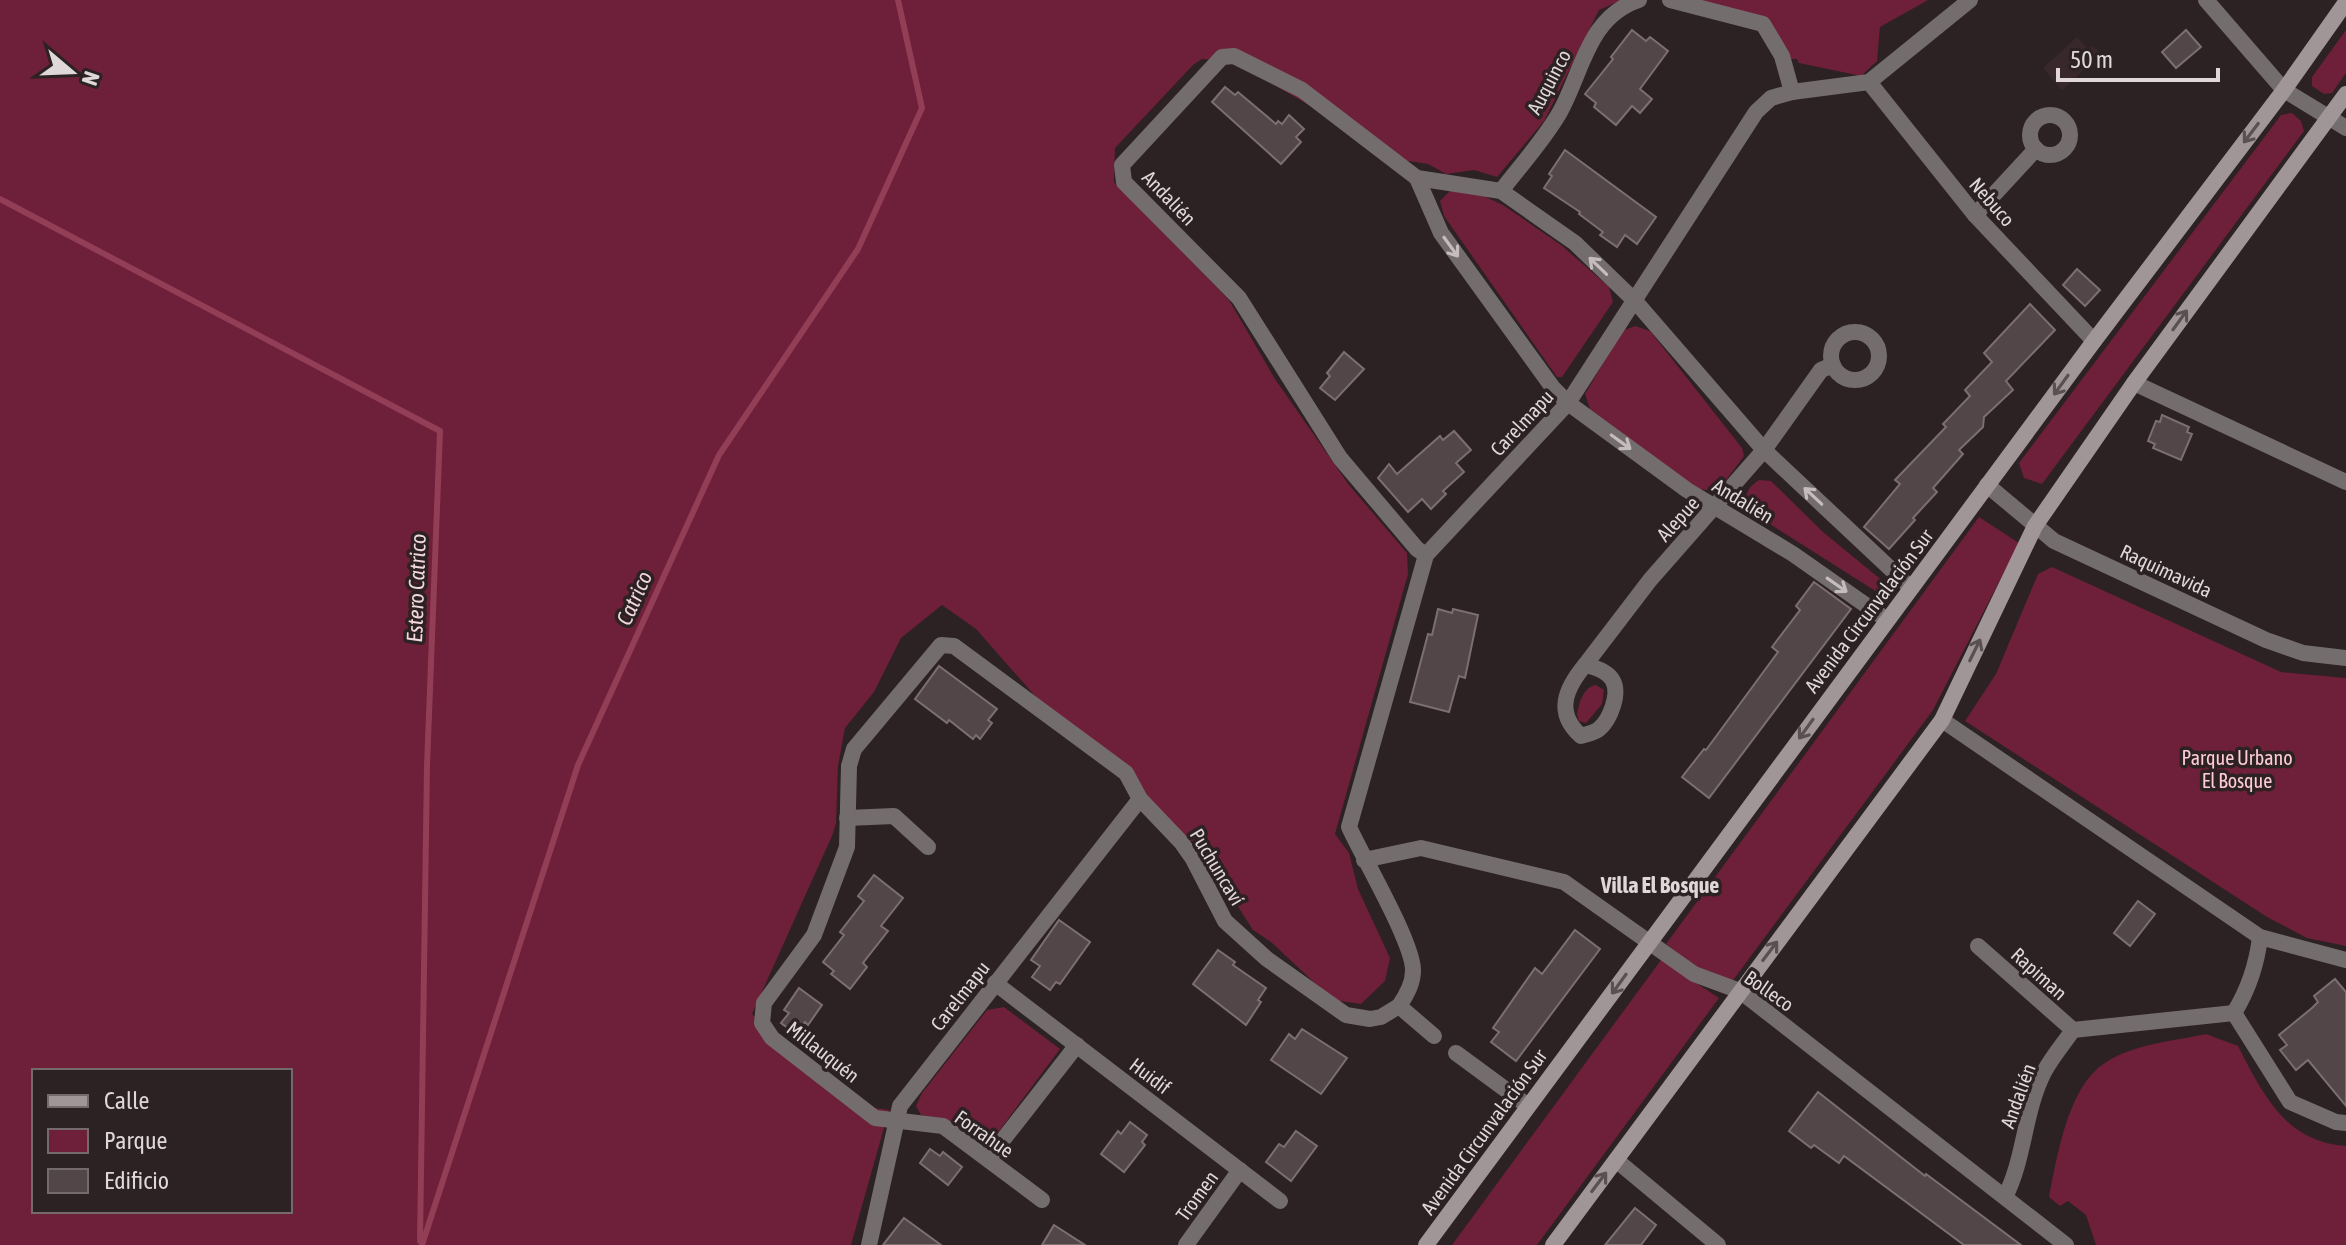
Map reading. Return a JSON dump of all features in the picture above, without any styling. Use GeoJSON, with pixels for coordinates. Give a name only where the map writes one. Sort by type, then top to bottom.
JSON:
{"type":"FeatureCollection","features":[{"type":"Feature","properties":{"kind":"main road","name":"Avenida Circunvalación Sur"},"geometry":{"type":"LineString","coordinates":[[1426,1245],[1987,485],[2284,90],[2346,2]]}},
{"type":"Feature","properties":{"kind":"main road"},"geometry":{"type":"LineString","coordinates":[[1553,1245],[1942,720],[2035,526],[2134,383],[2346,94]]}},
{"type":"Feature","properties":{"kind":"street","name":"Auquinco"},"geometry":{"type":"LineString","coordinates":[[1501,191],[1559,114],[1600,25],[1617,9],[1639,0]]}},
{"type":"Feature","properties":{"kind":"street"},"geometry":{"type":"LineString","coordinates":[[1670,0],[1763,24],[1782,56],[1792,92]]}},
{"type":"Feature","properties":{"kind":"street"},"geometry":{"type":"LineString","coordinates":[[1869,82],[1970,0]]}},
{"type":"Feature","properties":{"kind":"street"},"geometry":{"type":"LineString","coordinates":[[2206,0],[2284,90],[2346,128]]}},
{"type":"Feature","properties":{"kind":"street","name":"Andalién"},"geometry":{"type":"LineString","coordinates":[[1426,555],[1417,549],[1340,458],[1239,298],[1124,182],[1122,165],[1222,57],[1234,56],[1302,90],[1417,178],[1501,191],[1575,243],[1635,301],[1764,450],[1911,588]]}},
{"type":"Feature","properties":{"kind":"street","name":"Carelmapu"},"geometry":{"type":"LineString","coordinates":[[1399,1006],[1408,994],[1414,970],[1403,936],[1349,827],[1426,555],[1568,403],[1756,112],[1771,98],[1792,92],[1869,82]]}},
{"type":"Feature","properties":{"kind":"street","name":"Nebuco"},"geometry":{"type":"LineString","coordinates":[[1869,82],[1975,215],[2094,341]]}},
{"type":"Feature","properties":{"kind":"street"},"geometry":{"type":"LineString","coordinates":[[1975,215],[2036,149]]}},
{"type":"Feature","properties":{"kind":"street","name":"Andalién"},"geometry":{"type":"LineString","coordinates":[[1417,178],[1441,233],[1553,388],[1568,403],[1687,490],[1793,554],[1887,620]]}},
{"type":"Feature","properties":{"kind":"street","name":"Alepue"},"geometry":{"type":"LineString","coordinates":[[1585,665],[1650,580],[1764,450],[1821,370],[1833,365]]}},
{"type":"Feature","properties":{"kind":"street"},"geometry":{"type":"LineString","coordinates":[[2134,383],[2346,482]]}},
{"type":"Feature","properties":{"kind":"street","name":"Raquimavida"},"geometry":{"type":"LineString","coordinates":[[1987,485],[2054,541],[2266,640],[2303,653],[2346,658]]}},
{"type":"Feature","properties":{"kind":"street","name":"Puchuncaví"},"geometry":{"type":"LineString","coordinates":[[941,645],[954,646],[963,652],[1126,773],[1140,799],[1181,842],[1204,877],[1225,921],[1267,959],[1346,1015],[1370,1019],[1381,1017],[1399,1006]]}},
{"type":"Feature","properties":{"kind":"street","name":"Millauquén"},"geometry":{"type":"LineString","coordinates":[[896,1122],[875,1118],[772,1038],[762,1023],[764,1003],[814,935],[847,847],[849,766],[854,749],[941,645]]}},
{"type":"Feature","properties":{"kind":"street"},"geometry":{"type":"LineString","coordinates":[[1942,720],[2260,937],[2346,960]]}},
{"type":"Feature","properties":{"kind":"street","name":"Carelmapu"},"geometry":{"type":"LineString","coordinates":[[869,1245],[900,1106],[1140,799]]}},
{"type":"Feature","properties":{"kind":"street"},"geometry":{"type":"LineString","coordinates":[[847,818],[894,816],[928,847]]}},
{"type":"Feature","properties":{"kind":"street","name":"Bolleco"},"geometry":{"type":"LineString","coordinates":[[1364,860],[1421,848],[1564,882],[1694,974],[1740,991],[2066,1245]]}},
{"type":"Feature","properties":{"kind":"street"},"geometry":{"type":"LineString","coordinates":[[2234,1013],[2243,998],[2258,954],[2260,937]]}},
{"type":"Feature","properties":{"kind":"street","name":"Rapiman"},"geometry":{"type":"LineString","coordinates":[[1978,946],[2073,1030]]}},
{"type":"Feature","properties":{"kind":"street","name":"Huidif"},"geometry":{"type":"LineString","coordinates":[[995,983],[1280,1201]]}},
{"type":"Feature","properties":{"kind":"street"},"geometry":{"type":"LineString","coordinates":[[1399,1006],[1434,1036]]}},
{"type":"Feature","properties":{"kind":"street"},"geometry":{"type":"LineString","coordinates":[[2073,1030],[2234,1013]]}},
{"type":"Feature","properties":{"kind":"street"},"geometry":{"type":"LineString","coordinates":[[2234,1013],[2290,1102],[2336,1122],[2346,1123]]}},
{"type":"Feature","properties":{"kind":"street","name":"Andalién"},"geometry":{"type":"LineString","coordinates":[[2005,1197],[2013,1182],[2027,1121],[2044,1072],[2073,1030]]}},
{"type":"Feature","properties":{"kind":"street"},"geometry":{"type":"LineString","coordinates":[[988,1159],[1077,1045]]}},
{"type":"Feature","properties":{"kind":"street"},"geometry":{"type":"LineString","coordinates":[[1456,1053],[1528,1106]]}},
{"type":"Feature","properties":{"kind":"street","name":"Forrahue"},"geometry":{"type":"LineString","coordinates":[[896,1122],[943,1126],[1042,1200]]}},
{"type":"Feature","properties":{"kind":"street"},"geometry":{"type":"LineString","coordinates":[[1616,1160],[1718,1245]]}},
{"type":"Feature","properties":{"kind":"street","name":"Tromen"},"geometry":{"type":"LineString","coordinates":[[1186,1245],[1240,1170]]}},
{"type":"Feature","properties":{"kind":"shaded area"},"geometry":{"type":"Polygon","coordinates":[[[2077,37],[2089,50],[2093,46],[2101,54],[2062,90],[2043,68],[2077,37]]]}},
{"type":"Feature","properties":{"kind":"green space"},"geometry":{"type":"Polygon","coordinates":[[[0,0],[1622,0],[1599,10],[1544,121],[1497,177],[1474,170],[1446,174],[1428,164],[1376,156],[1314,108],[1233,61],[1202,59],[1193,65],[1115,148],[1114,182],[1229,300],[1275,379],[1349,485],[1407,553],[1408,574],[1335,834],[1349,853],[1358,889],[1390,958],[1385,981],[1361,1004],[1333,1000],[1271,942],[1253,930],[1196,841],[1179,841],[1136,791],[1043,705],[976,629],[942,605],[901,638],[874,692],[845,728],[838,766],[836,824],[752,1014],[783,1046],[854,1105],[889,1110],[851,1245],[0,1245],[0,0]]]}},
{"type":"Feature","properties":{"kind":"green space"},"geometry":{"type":"Polygon","coordinates":[[[1686,0],[1928,0],[1880,27],[1877,61],[1861,76],[1799,63],[1797,59],[1790,59],[1759,31],[1686,0]]]}},
{"type":"Feature","properties":{"kind":"green space"},"geometry":{"type":"Polygon","coordinates":[[[2346,30],[2346,73],[2332,93],[2324,94],[2312,86],[2312,77],[2346,30]]]}},
{"type":"Feature","properties":{"kind":"green space"},"geometry":{"type":"Polygon","coordinates":[[[2292,113],[2301,121],[2304,131],[2042,484],[2024,478],[2019,463],[2281,115],[2292,113]]]}},
{"type":"Feature","properties":{"kind":"green space"},"geometry":{"type":"Polygon","coordinates":[[[1450,191],[1473,191],[1503,205],[1561,245],[1609,287],[1613,302],[1562,377],[1557,377],[1444,216],[1440,201],[1450,191]]]}},
{"type":"Feature","properties":{"kind":"green space"},"geometry":{"type":"Polygon","coordinates":[[[1635,326],[1650,331],[1742,448],[1744,456],[1717,492],[1695,488],[1590,409],[1585,394],[1622,331],[1635,326]]]}},
{"type":"Feature","properties":{"kind":"green space"},"geometry":{"type":"Polygon","coordinates":[[[1759,480],[1771,481],[1823,532],[1895,591],[1888,599],[1751,512],[1747,494],[1759,480]]]}},
{"type":"Feature","properties":{"kind":"green space"},"geometry":{"type":"Polygon","coordinates":[[[1979,517],[2019,543],[1933,710],[1731,983],[1698,969],[1666,944],[1979,517]]]}},
{"type":"Feature","properties":{"kind":"green space","name":"Parque Urbano El Bosque"},"geometry":{"type":"Polygon","coordinates":[[[2052,567],[2281,672],[2346,678],[2346,946],[2307,938],[2267,917],[1965,721],[1996,674],[2038,574],[2052,567]]]}},
{"type":"Feature","properties":{"kind":"green space"},"geometry":{"type":"Polygon","coordinates":[[[1596,685],[1604,690],[1602,704],[1586,723],[1579,721],[1577,714],[1582,696],[1596,685]]]}},
{"type":"Feature","properties":{"kind":"green space"},"geometry":{"type":"Polygon","coordinates":[[[1661,960],[1719,998],[1537,1245],[1452,1245],[1661,960]]]}},
{"type":"Feature","properties":{"kind":"green space"},"geometry":{"type":"Polygon","coordinates":[[[1004,1007],[1060,1049],[990,1143],[981,1144],[948,1120],[921,1115],[916,1106],[922,1093],[987,1010],[1004,1007]]]}},
{"type":"Feature","properties":{"kind":"green space"},"geometry":{"type":"Polygon","coordinates":[[[2206,1034],[2238,1046],[2267,1098],[2292,1125],[2325,1143],[2346,1146],[2346,1245],[2096,1245],[2086,1215],[2068,1201],[2060,1206],[2049,1197],[2066,1124],[2073,1105],[2092,1074],[2128,1051],[2206,1034]]]}},
{"type":"Feature","properties":{"kind":"building"},"geometry":{"type":"Polygon","coordinates":[[[1632,30],[1646,41],[1650,37],[1668,51],[1640,89],[1652,99],[1640,113],[1632,106],[1616,125],[1594,107],[1596,103],[1585,94],[1632,30]]]}},
{"type":"Feature","properties":{"kind":"building"},"geometry":{"type":"Polygon","coordinates":[[[2186,30],[2201,47],[2176,68],[2162,52],[2186,30]]]}},
{"type":"Feature","properties":{"kind":"building"},"geometry":{"type":"Polygon","coordinates":[[[1225,87],[1235,95],[1238,92],[1276,124],[1278,121],[1282,124],[1289,115],[1304,129],[1296,137],[1301,142],[1281,164],[1212,102],[1225,87]]]}},
{"type":"Feature","properties":{"kind":"building"},"geometry":{"type":"Polygon","coordinates":[[[1565,150],[1656,217],[1637,244],[1625,235],[1617,247],[1600,235],[1603,232],[1580,212],[1544,188],[1565,150]]]}},
{"type":"Feature","properties":{"kind":"building"},"geometry":{"type":"Polygon","coordinates":[[[2077,269],[2100,290],[2085,306],[2063,285],[2077,269]]]}},
{"type":"Feature","properties":{"kind":"building"},"geometry":{"type":"Polygon","coordinates":[[[2030,304],[2055,330],[2006,381],[2013,390],[1984,417],[1983,427],[1959,450],[1963,454],[1933,488],[1937,492],[1889,549],[1864,527],[1900,484],[1895,480],[1946,427],[1943,424],[1970,396],[1965,390],[1992,362],[1984,353],[2030,304]]]}},
{"type":"Feature","properties":{"kind":"building"},"geometry":{"type":"Polygon","coordinates":[[[1344,352],[1364,369],[1335,400],[1320,388],[1330,376],[1327,373],[1344,352]]]}},
{"type":"Feature","properties":{"kind":"building"},"geometry":{"type":"Polygon","coordinates":[[[2162,415],[2189,427],[2187,432],[2192,434],[2181,460],[2153,448],[2155,444],[2148,441],[2156,421],[2160,422],[2162,415]]]}},
{"type":"Feature","properties":{"kind":"building"},"geometry":{"type":"Polygon","coordinates":[[[1454,431],[1471,450],[1456,463],[1464,472],[1443,491],[1446,494],[1431,509],[1422,499],[1408,512],[1378,478],[1389,464],[1397,474],[1440,436],[1443,440],[1454,431]]]}},
{"type":"Feature","properties":{"kind":"building"},"geometry":{"type":"Polygon","coordinates":[[[1814,582],[1851,609],[1709,798],[1682,777],[1706,750],[1778,652],[1772,647],[1800,610],[1796,606],[1814,582]]]}},
{"type":"Feature","properties":{"kind":"building"},"geometry":{"type":"Polygon","coordinates":[[[1438,609],[1478,615],[1465,678],[1459,676],[1449,712],[1410,702],[1438,609]]]}},
{"type":"Feature","properties":{"kind":"building"},"geometry":{"type":"Polygon","coordinates":[[[939,666],[997,709],[988,720],[992,723],[980,739],[976,735],[973,739],[949,720],[947,723],[915,699],[939,666]]]}},
{"type":"Feature","properties":{"kind":"building"},"geometry":{"type":"Polygon","coordinates":[[[874,875],[903,898],[881,926],[888,931],[863,963],[867,967],[850,989],[831,974],[834,971],[823,962],[844,935],[840,932],[864,901],[858,896],[874,875]]]}},
{"type":"Feature","properties":{"kind":"building"},"geometry":{"type":"Polygon","coordinates":[[[2138,901],[2155,914],[2130,946],[2114,933],[2138,901]]]}},
{"type":"Feature","properties":{"kind":"building"},"geometry":{"type":"Polygon","coordinates":[[[1059,920],[1090,942],[1060,984],[1056,982],[1050,990],[1032,977],[1040,966],[1031,960],[1059,920]]]}},
{"type":"Feature","properties":{"kind":"building"},"geometry":{"type":"Polygon","coordinates":[[[1575,930],[1600,949],[1516,1061],[1491,1042],[1499,1032],[1493,1028],[1535,968],[1542,974],[1575,930]]]}},
{"type":"Feature","properties":{"kind":"building"},"geometry":{"type":"Polygon","coordinates":[[[1218,950],[1235,962],[1233,965],[1266,988],[1246,1025],[1193,984],[1218,950]]]}},
{"type":"Feature","properties":{"kind":"building"},"geometry":{"type":"Polygon","coordinates":[[[2335,979],[2346,992],[2346,1106],[2308,1060],[2296,1070],[2280,1050],[2287,1045],[2279,1035],[2318,1002],[2314,996],[2335,979]]]}},
{"type":"Feature","properties":{"kind":"building"},"geometry":{"type":"Polygon","coordinates":[[[799,988],[822,1005],[808,1025],[805,1022],[796,1034],[781,1023],[789,1013],[784,1010],[799,988]]]}},
{"type":"Feature","properties":{"kind":"building"},"geometry":{"type":"Polygon","coordinates":[[[1302,1029],[1347,1058],[1321,1094],[1271,1060],[1289,1034],[1295,1039],[1302,1029]]]}},
{"type":"Feature","properties":{"kind":"building"},"geometry":{"type":"Polygon","coordinates":[[[1818,1092],[1925,1176],[2021,1245],[1964,1245],[1844,1156],[1839,1163],[1814,1145],[1811,1148],[1789,1131],[1818,1092]]]}},
{"type":"Feature","properties":{"kind":"building"},"geometry":{"type":"Polygon","coordinates":[[[1130,1122],[1147,1135],[1142,1142],[1145,1145],[1124,1172],[1101,1154],[1118,1131],[1121,1134],[1130,1122]]]}},
{"type":"Feature","properties":{"kind":"building"},"geometry":{"type":"Polygon","coordinates":[[[1296,1131],[1317,1146],[1291,1181],[1266,1162],[1279,1144],[1284,1147],[1296,1131]]]}},
{"type":"Feature","properties":{"kind":"building"},"geometry":{"type":"Polygon","coordinates":[[[930,1149],[940,1156],[943,1152],[962,1167],[948,1185],[920,1163],[930,1149]]]}},
{"type":"Feature","properties":{"kind":"building"},"geometry":{"type":"Polygon","coordinates":[[[1635,1208],[1656,1225],[1641,1245],[1605,1245],[1635,1208]]]}},
{"type":"Feature","properties":{"kind":"building"},"geometry":{"type":"Polygon","coordinates":[[[904,1218],[941,1245],[883,1245],[904,1218]]]}},
{"type":"Feature","properties":{"kind":"building"},"geometry":{"type":"Polygon","coordinates":[[[1054,1225],[1085,1245],[1042,1245],[1054,1225]]]}},
{"type":"Feature","properties":{"kind":"waterway","name":"Catrico"},"geometry":{"type":"LineString","coordinates":[[422,1245],[578,765],[719,455],[858,249],[922,108],[898,0]]}},
{"type":"Feature","properties":{"kind":"waterway","name":"Estero Catrico"},"geometry":{"type":"LineString","coordinates":[[0,199],[440,431],[427,766],[420,1241]]}},
{"type":"Feature","properties":{"kind":"district","name":"Villa El Bosque"},"geometry":{"type":"Point","coordinates":[1660,885]}}]}
